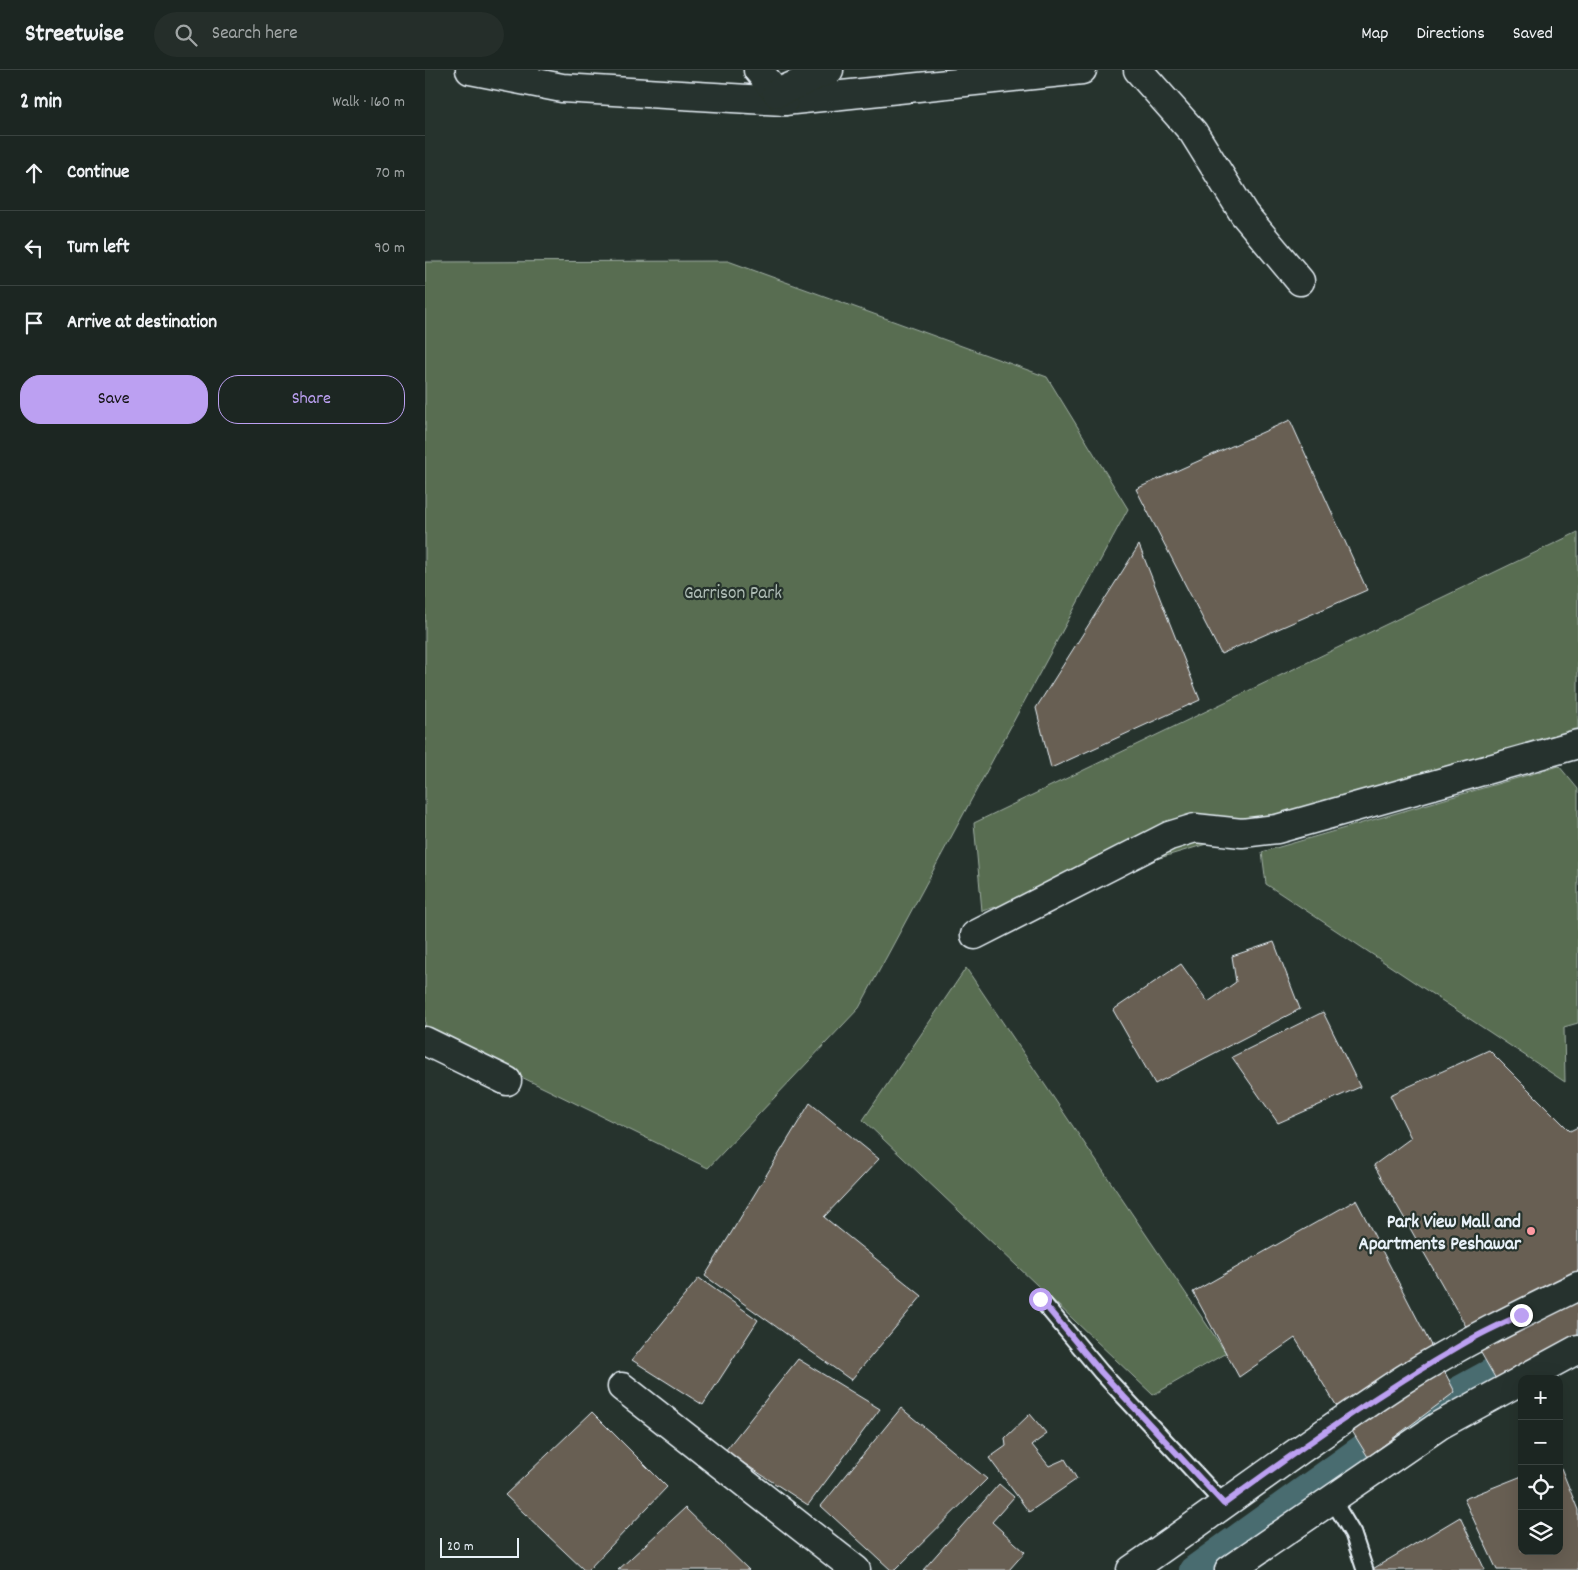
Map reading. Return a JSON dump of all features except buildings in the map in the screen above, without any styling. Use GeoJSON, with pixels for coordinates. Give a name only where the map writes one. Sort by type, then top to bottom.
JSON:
{"type":"FeatureCollection","features":[{"type":"Feature","properties":{"kind":"street"},"geometry":{"type":"LineString","coordinates":[[470,70],[562,88],[781,97],[1082,70]]}},
{"type":"Feature","properties":{"kind":"street"},"geometry":{"type":"LineString","coordinates":[[758,70],[781,97]]}},
{"type":"Feature","properties":{"kind":"street"},"geometry":{"type":"LineString","coordinates":[[781,97],[829,70]]}},
{"type":"Feature","properties":{"kind":"street"},"geometry":{"type":"LineString","coordinates":[[1138,70],[1193,132],[1244,214],[1299,281]]}},
{"type":"Feature","properties":{"kind":"street"},"geometry":{"type":"LineString","coordinates":[[975,935],[1169,836],[1195,828],[1242,833],[1277,829],[1578,744]]}},
{"type":"Feature","properties":{"kind":"street"},"geometry":{"type":"LineString","coordinates":[[425,1041],[507,1082]]}},
{"type":"Feature","properties":{"kind":"street"},"geometry":{"type":"LineString","coordinates":[[1131,1570],[1348,1416],[1406,1378],[1465,1343],[1578,1286]]}},
{"type":"Feature","properties":{"kind":"street"},"geometry":{"type":"LineString","coordinates":[[1531,1375],[1578,1350]]}},
{"type":"Feature","properties":{"kind":"street"},"geometry":{"type":"LineString","coordinates":[[1229,1570],[1440,1425],[1518,1382]]}},
{"type":"Feature","properties":{"kind":"street"},"geometry":{"type":"LineString","coordinates":[[622,1387],[856,1570]]}},
{"type":"Feature","properties":{"kind":"lane"},"geometry":{"type":"LineString","coordinates":[[1040,1299],[1101,1372],[1224,1504]]}},
{"type":"Feature","properties":{"kind":"lane"},"geometry":{"type":"LineString","coordinates":[[1332,1499],[1353,1534],[1365,1570]]}},
{"type":"Feature","properties":{"kind":"green space","name":"Garrison Park"},"geometry":{"type":"Polygon","coordinates":[[[728,261],[1047,377],[1128,509],[859,1008],[708,1168],[425,1030],[425,262],[728,261]]]}},
{"type":"Feature","properties":{"kind":"green space"},"geometry":{"type":"Polygon","coordinates":[[[1578,532],[1578,733],[982,911],[974,823],[1578,532]]]}},
{"type":"Feature","properties":{"kind":"green space"},"geometry":{"type":"Polygon","coordinates":[[[1559,766],[1578,789],[1578,1023],[1564,1027],[1565,1082],[1266,884],[1262,852],[1559,766]]]}},
{"type":"Feature","properties":{"kind":"green space"},"geometry":{"type":"Polygon","coordinates":[[[966,968],[1226,1353],[1153,1395],[863,1120],[966,968]]]}},
{"type":"Feature","properties":{"kind":"waterway"},"geometry":{"type":"LineString","coordinates":[[1193,1570],[1393,1426],[1578,1325]]}},
{"type":"Feature","properties":{"kind":"place","name":"Park View Mall and Apartments Peshawar"},"geometry":{"type":"Point","coordinates":[1531,1231]}},
{"type":"Feature","properties":{"kind":"route"},"geometry":{"type":"LineString","coordinates":[[1040,1299],[1101,1372],[1224,1504],[1348,1416],[1406,1378],[1465,1343],[1521,1315]]}}]}
